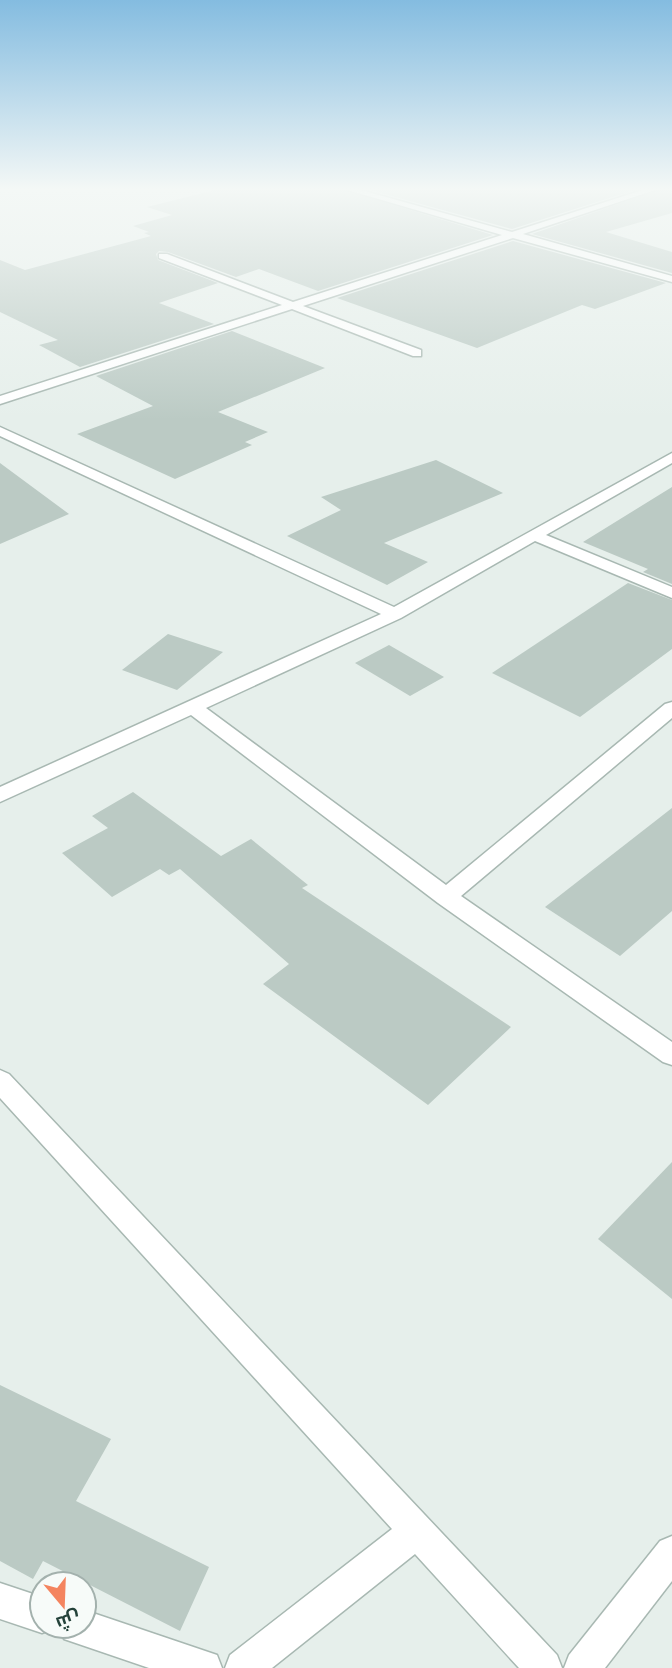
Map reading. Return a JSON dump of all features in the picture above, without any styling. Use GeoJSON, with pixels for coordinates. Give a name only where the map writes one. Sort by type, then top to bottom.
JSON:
{"type":"FeatureCollection","features":[{"type":"Feature","properties":{"kind":"street"},"geometry":{"type":"LineString","coordinates":[[186,265],[417,353]]}},
{"type":"Feature","properties":{"kind":"street"},"geometry":{"type":"LineString","coordinates":[[0,400],[422,265]]}},
{"type":"Feature","properties":{"kind":"street"},"geometry":{"type":"LineString","coordinates":[[624,265],[672,278]]}},
{"type":"Feature","properties":{"kind":"street"},"geometry":{"type":"LineString","coordinates":[[0,431],[395,614]]}},
{"type":"Feature","properties":{"kind":"street"},"geometry":{"type":"LineString","coordinates":[[0,795],[395,614],[672,457]]}},
{"type":"Feature","properties":{"kind":"street"},"geometry":{"type":"LineString","coordinates":[[534,535],[672,593]]}},
{"type":"Feature","properties":{"kind":"street"},"geometry":{"type":"LineString","coordinates":[[192,707],[446,897],[672,1055]]}},
{"type":"Feature","properties":{"kind":"street"},"geometry":{"type":"LineString","coordinates":[[446,897],[672,708]]}},
{"type":"Feature","properties":{"kind":"street"},"geometry":{"type":"LineString","coordinates":[[0,1081],[544,1668]]}},
{"type":"Feature","properties":{"kind":"street"},"geometry":{"type":"LineString","coordinates":[[243,1668],[417,1531]]}},
{"type":"Feature","properties":{"kind":"street"},"geometry":{"type":"LineString","coordinates":[[582,1668],[672,1553]]}},
{"type":"Feature","properties":{"kind":"street"},"geometry":{"type":"LineString","coordinates":[[0,1601],[28,1610]]}},
{"type":"Feature","properties":{"kind":"street"},"geometry":{"type":"LineString","coordinates":[[98,1633],[204,1668]]}},
{"type":"Feature","properties":{"kind":"building"},"geometry":{"type":"Polygon","coordinates":[[[0,265],[12,265],[25,270],[44,265],[171,265],[218,283],[159,303],[214,324],[80,367],[39,345],[58,340],[0,312],[0,265]]]}},
{"type":"Feature","properties":{"kind":"building"},"geometry":{"type":"Polygon","coordinates":[[[203,265],[400,265],[318,291],[259,269],[236,277],[203,265]]]}},
{"type":"Feature","properties":{"kind":"building"},"geometry":{"type":"Polygon","coordinates":[[[439,265],[600,265],[666,283],[595,309],[582,305],[477,348],[337,298],[439,265]]]}},
{"type":"Feature","properties":{"kind":"building"},"geometry":{"type":"Polygon","coordinates":[[[643,265],[672,265],[672,273],[643,265]]]}},
{"type":"Feature","properties":{"kind":"building"},"geometry":{"type":"Polygon","coordinates":[[[232,331],[325,368],[218,412],[268,432],[245,442],[252,445],[175,479],[77,434],[153,406],[96,376],[232,331]]]}},
{"type":"Feature","properties":{"kind":"building"},"geometry":{"type":"Polygon","coordinates":[[[436,460],[503,493],[384,543],[428,562],[387,585],[287,536],[341,510],[321,497],[436,460]]]}},
{"type":"Feature","properties":{"kind":"building"},"geometry":{"type":"Polygon","coordinates":[[[0,463],[69,514],[0,544],[0,463]]]}},
{"type":"Feature","properties":{"kind":"building"},"geometry":{"type":"Polygon","coordinates":[[[672,487],[672,584],[643,572],[648,569],[583,542],[672,487]]]}},
{"type":"Feature","properties":{"kind":"building"},"geometry":{"type":"Polygon","coordinates":[[[628,583],[672,600],[672,649],[580,717],[492,673],[628,583]]]}},
{"type":"Feature","properties":{"kind":"building"},"geometry":{"type":"Polygon","coordinates":[[[168,634],[223,652],[177,690],[122,670],[168,634]]]}},
{"type":"Feature","properties":{"kind":"building"},"geometry":{"type":"Polygon","coordinates":[[[389,645],[444,677],[410,696],[355,663],[389,645]]]}},
{"type":"Feature","properties":{"kind":"building"},"geometry":{"type":"Polygon","coordinates":[[[133,792],[221,856],[251,839],[308,885],[302,888],[511,1027],[428,1105],[263,984],[289,964],[180,869],[169,875],[160,869],[112,897],[62,853],[108,828],[92,816],[133,792]]]}},
{"type":"Feature","properties":{"kind":"building"},"geometry":{"type":"Polygon","coordinates":[[[672,808],[672,911],[620,956],[545,907],[672,808]]]}},
{"type":"Feature","properties":{"kind":"building"},"geometry":{"type":"Polygon","coordinates":[[[672,1162],[672,1299],[598,1239],[672,1162]]]}},
{"type":"Feature","properties":{"kind":"building"},"geometry":{"type":"Polygon","coordinates":[[[0,1385],[111,1439],[76,1501],[209,1567],[180,1631],[98,1589],[98,1570],[61,1570],[43,1561],[38,1570],[28,1570],[28,1576],[0,1561],[0,1385]]]}}]}
